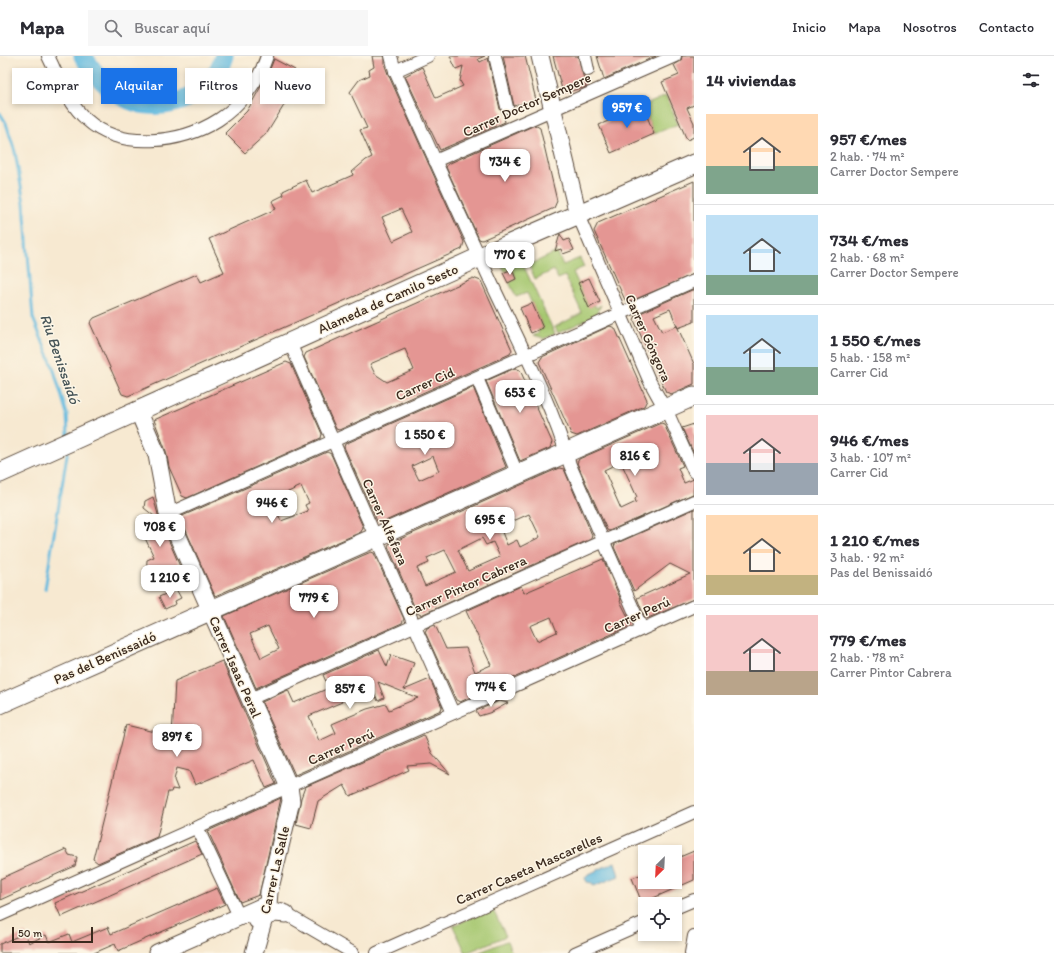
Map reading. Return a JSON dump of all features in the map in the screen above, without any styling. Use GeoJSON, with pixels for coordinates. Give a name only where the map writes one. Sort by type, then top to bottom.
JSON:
{"type":"FeatureCollection","features":[{"type":"Feature","properties":{"kind":"main road","name":"Alameda de Camilo Sesto"},"geometry":{"type":"LineString","coordinates":[[0,473],[480,257],[694,164]]}},
{"type":"Feature","properties":{"kind":"main road","name":"Pas del Benissaidó"},"geometry":{"type":"LineString","coordinates":[[0,704],[517,473],[694,396]]}},
{"type":"Feature","properties":{"kind":"street"},"geometry":{"type":"LineString","coordinates":[[48,56],[75,108],[87,121],[100,129],[117,136],[152,140],[185,134],[219,119],[245,96],[262,70],[267,56]]}},
{"type":"Feature","properties":{"kind":"street"},"geometry":{"type":"LineString","coordinates":[[391,56],[395,71],[435,161],[526,356],[570,465],[642,629]]}},
{"type":"Feature","properties":{"kind":"street"},"geometry":{"type":"LineString","coordinates":[[395,71],[428,56]]}},
{"type":"Feature","properties":{"kind":"street"},"geometry":{"type":"LineString","coordinates":[[495,56],[507,107]]}},
{"type":"Feature","properties":{"kind":"street"},"geometry":{"type":"LineString","coordinates":[[540,56],[578,215]]}},
{"type":"Feature","properties":{"kind":"street"},"geometry":{"type":"LineString","coordinates":[[585,56],[588,70]]}},
{"type":"Feature","properties":{"kind":"street","name":"Carrer Doctor Sempere"},"geometry":{"type":"LineString","coordinates":[[435,161],[674,56]]}},
{"type":"Feature","properties":{"kind":"street","name":"Carrer Góngora"},"geometry":{"type":"LineString","coordinates":[[578,215],[620,314],[694,472]]}},
{"type":"Feature","properties":{"kind":"street","name":"Carrer Cid"},"geometry":{"type":"LineString","coordinates":[[168,514],[694,281]]}},
{"type":"Feature","properties":{"kind":"street","name":"Carrer Alfafara"},"geometry":{"type":"LineString","coordinates":[[290,343],[453,713]]}},
{"type":"Feature","properties":{"kind":"street"},"geometry":{"type":"LineString","coordinates":[[477,378],[517,473]]}},
{"type":"Feature","properties":{"kind":"street","name":"Carrer Isaac Peral"},"geometry":{"type":"LineString","coordinates":[[133,413],[157,455],[168,514],[288,787]]}},
{"type":"Feature","properties":{"kind":"street","name":"Carrer Pintor Cabrera"},"geometry":{"type":"LineString","coordinates":[[250,699],[694,501]]}},
{"type":"Feature","properties":{"kind":"street","name":"Carrer Perú"},"geometry":{"type":"LineString","coordinates":[[0,915],[694,606]]}},
{"type":"Feature","properties":{"kind":"street","name":"Carrer La Salle"},"geometry":{"type":"LineString","coordinates":[[254,953],[266,910],[291,801],[288,787]]}},
{"type":"Feature","properties":{"kind":"street","name":"Carrer Caseta Mascarelles"},"geometry":{"type":"LineString","coordinates":[[377,953],[694,812]]}},
{"type":"Feature","properties":{"kind":"street"},"geometry":{"type":"LineString","coordinates":[[197,827],[239,916]]}},
{"type":"Feature","properties":{"kind":"street"},"geometry":{"type":"LineString","coordinates":[[682,905],[694,900]]}},
{"type":"Feature","properties":{"kind":"street"},"geometry":{"type":"LineString","coordinates":[[184,953],[266,910]]}},
{"type":"Feature","properties":{"kind":"street"},"geometry":{"type":"LineString","coordinates":[[157,953],[239,916],[266,910],[286,914],[353,953]]}},
{"type":"Feature","properties":{"kind":"street"},"geometry":{"type":"LineString","coordinates":[[575,953],[638,925]]}},
{"type":"Feature","properties":{"kind":"street"},"geometry":{"type":"LineString","coordinates":[[691,953],[694,936]]}},
{"type":"Feature","properties":{"kind":"shaded area"},"geometry":{"type":"Polygon","coordinates":[[[433,456],[449,493],[428,502],[412,466],[433,456]]]}},
{"type":"Feature","properties":{"kind":"green space"},"geometry":{"type":"Polygon","coordinates":[[[666,96],[678,124],[654,134],[643,106],[666,96]]]}},
{"type":"Feature","properties":{"kind":"green space"},"geometry":{"type":"Polygon","coordinates":[[[557,252],[563,265],[580,258],[584,267],[573,272],[589,307],[595,305],[596,308],[601,305],[595,316],[558,333],[555,327],[582,313],[565,276],[558,279],[554,270],[535,279],[529,265],[557,252]]]}},
{"type":"Feature","properties":{"kind":"green space"},"geometry":{"type":"Polygon","coordinates":[[[520,258],[555,334],[543,339],[533,336],[539,333],[538,330],[543,328],[527,293],[516,297],[509,282],[516,279],[512,269],[505,272],[502,266],[520,258]]]}},
{"type":"Feature","properties":{"kind":"green space"},"geometry":{"type":"Polygon","coordinates":[[[492,908],[506,936],[466,953],[453,926],[492,908]]]}},
{"type":"Feature","properties":{"kind":"green space"},"geometry":{"type":"Polygon","coordinates":[[[506,941],[512,953],[478,953],[506,941]]]}},
{"type":"Feature","properties":{"kind":"water"},"geometry":{"type":"Polygon","coordinates":[[[615,862],[619,876],[594,886],[592,883],[587,882],[585,878],[587,875],[615,862]]]}},
{"type":"Feature","properties":{"kind":"building"},"geometry":{"type":"Polygon","coordinates":[[[372,56],[384,56],[384,63],[388,74],[464,242],[462,249],[128,396],[122,394],[90,323],[94,318],[197,274],[201,282],[224,272],[209,239],[276,209],[272,201],[284,195],[283,191],[306,180],[312,193],[353,175],[352,172],[372,157],[360,130],[367,128],[350,92],[359,80],[370,75],[369,70],[374,67],[372,56]],[[401,209],[382,217],[393,241],[412,232],[401,209]]]}},
{"type":"Feature","properties":{"kind":"building"},"geometry":{"type":"Polygon","coordinates":[[[450,56],[485,56],[478,59],[480,62],[488,58],[500,109],[503,113],[505,122],[440,150],[405,76],[422,67],[436,98],[463,86],[460,81],[463,66],[456,69],[450,56]]]}},
{"type":"Feature","properties":{"kind":"building"},"geometry":{"type":"Polygon","coordinates":[[[503,56],[525,56],[536,100],[514,106],[503,56]]]}},
{"type":"Feature","properties":{"kind":"building"},"geometry":{"type":"Polygon","coordinates":[[[553,56],[578,56],[586,87],[563,93],[553,56]]]}},
{"type":"Feature","properties":{"kind":"building"},"geometry":{"type":"Polygon","coordinates":[[[597,56],[656,56],[604,79],[597,56]]]}},
{"type":"Feature","properties":{"kind":"building"},"geometry":{"type":"Polygon","coordinates":[[[682,56],[694,56],[694,105],[687,108],[694,123],[694,137],[687,140],[662,82],[679,75],[674,65],[681,61],[682,56]]]}},
{"type":"Feature","properties":{"kind":"building"},"geometry":{"type":"Polygon","coordinates":[[[274,59],[291,68],[270,68],[274,59]]]}},
{"type":"Feature","properties":{"kind":"building"},"geometry":{"type":"Polygon","coordinates":[[[260,88],[260,104],[285,104],[267,133],[245,153],[225,133],[247,111],[260,88]]]}},
{"type":"Feature","properties":{"kind":"building"},"geometry":{"type":"Polygon","coordinates":[[[643,106],[654,134],[611,153],[599,125],[643,106]]]}},
{"type":"Feature","properties":{"kind":"building"},"geometry":{"type":"Polygon","coordinates":[[[535,125],[540,128],[557,201],[554,208],[482,240],[479,239],[446,167],[448,164],[535,125]]]}},
{"type":"Feature","properties":{"kind":"building"},"geometry":{"type":"Polygon","coordinates":[[[694,181],[694,274],[629,302],[625,300],[594,231],[598,223],[694,181]]]}},
{"type":"Feature","properties":{"kind":"building"},"geometry":{"type":"Polygon","coordinates":[[[560,234],[564,241],[569,239],[574,250],[563,254],[561,249],[555,251],[560,234]]]}},
{"type":"Feature","properties":{"kind":"building"},"geometry":{"type":"Polygon","coordinates":[[[512,269],[516,279],[508,283],[503,273],[512,269]]]}},
{"type":"Feature","properties":{"kind":"building"},"geometry":{"type":"Polygon","coordinates":[[[473,278],[481,281],[512,350],[510,354],[339,430],[336,429],[304,357],[306,353],[473,278]],[[405,349],[370,364],[375,374],[387,382],[414,370],[405,349]]]}},
{"type":"Feature","properties":{"kind":"building"},"geometry":{"type":"Polygon","coordinates":[[[589,278],[600,302],[589,308],[578,283],[589,278]]]}},
{"type":"Feature","properties":{"kind":"building"},"geometry":{"type":"Polygon","coordinates":[[[694,289],[694,322],[678,328],[694,364],[694,384],[671,394],[666,392],[634,320],[636,315],[694,289]],[[670,309],[654,316],[662,332],[677,326],[678,328],[670,309]]]}},
{"type":"Feature","properties":{"kind":"building"},"geometry":{"type":"Polygon","coordinates":[[[532,303],[543,328],[531,333],[520,308],[532,303]]]}},
{"type":"Feature","properties":{"kind":"building"},"geometry":{"type":"Polygon","coordinates":[[[610,326],[615,328],[647,400],[644,406],[577,436],[571,434],[539,362],[542,357],[610,326]]]}},
{"type":"Feature","properties":{"kind":"building"},"geometry":{"type":"Polygon","coordinates":[[[286,362],[291,364],[322,434],[321,438],[187,498],[182,496],[169,467],[166,451],[154,420],[286,362]]]}},
{"type":"Feature","properties":{"kind":"building"},"geometry":{"type":"Polygon","coordinates":[[[515,368],[520,370],[552,442],[550,448],[520,461],[486,381],[515,368]]]}},
{"type":"Feature","properties":{"kind":"building"},"geometry":{"type":"Polygon","coordinates":[[[473,387],[506,467],[381,523],[377,521],[344,447],[345,444],[473,387]],[[433,456],[412,466],[419,480],[439,471],[433,456]]]}},
{"type":"Feature","properties":{"kind":"building"},"geometry":{"type":"Polygon","coordinates":[[[661,423],[664,424],[683,466],[678,468],[684,483],[694,479],[693,494],[609,531],[607,530],[577,463],[579,459],[661,423]],[[621,462],[604,470],[621,509],[636,502],[635,499],[637,497],[621,462]]]}},
{"type":"Feature","properties":{"kind":"building"},"geometry":{"type":"Polygon","coordinates":[[[694,424],[694,454],[682,428],[694,424]]]}},
{"type":"Feature","properties":{"kind":"building"},"geometry":{"type":"Polygon","coordinates":[[[327,452],[331,454],[363,527],[361,532],[215,596],[180,517],[327,452]],[[301,486],[286,493],[289,500],[275,507],[281,521],[308,511],[305,505],[309,503],[301,486]]]}},
{"type":"Feature","properties":{"kind":"building"},"geometry":{"type":"Polygon","coordinates":[[[559,468],[564,469],[592,535],[591,539],[421,615],[417,613],[388,546],[389,544],[559,468]],[[529,514],[500,527],[507,545],[517,540],[520,547],[540,537],[529,514]],[[482,538],[458,550],[468,571],[500,557],[493,542],[486,545],[482,538]],[[445,550],[427,558],[429,563],[417,568],[425,586],[456,572],[445,550]]]}},
{"type":"Feature","properties":{"kind":"building"},"geometry":{"type":"Polygon","coordinates":[[[153,497],[159,518],[185,578],[170,585],[164,570],[146,578],[147,560],[154,557],[145,538],[150,536],[143,522],[154,516],[144,508],[145,501],[153,497]]]}},
{"type":"Feature","properties":{"kind":"building"},"geometry":{"type":"Polygon","coordinates":[[[694,509],[694,599],[645,618],[637,598],[690,574],[670,564],[634,591],[614,547],[615,544],[694,509]]]}},
{"type":"Feature","properties":{"kind":"building"},"geometry":{"type":"Polygon","coordinates":[[[371,552],[374,553],[404,619],[402,623],[256,688],[224,616],[371,552]],[[268,626],[250,634],[261,658],[279,649],[268,626]]]}},
{"type":"Feature","properties":{"kind":"building"},"geometry":{"type":"Polygon","coordinates":[[[603,559],[621,600],[620,601],[631,623],[630,626],[460,702],[456,700],[425,632],[427,628],[435,625],[446,649],[466,648],[475,672],[491,665],[466,611],[521,586],[524,593],[603,559]],[[551,617],[530,626],[537,641],[557,632],[551,617]]]}},
{"type":"Feature","properties":{"kind":"building"},"geometry":{"type":"Polygon","coordinates":[[[176,589],[181,598],[175,601],[176,604],[165,609],[159,597],[176,589]]]}},
{"type":"Feature","properties":{"kind":"building"},"geometry":{"type":"Polygon","coordinates":[[[379,650],[387,667],[391,655],[414,663],[404,690],[430,679],[442,707],[441,710],[295,775],[262,702],[288,690],[294,703],[329,688],[323,675],[379,650]],[[369,681],[338,695],[342,702],[309,716],[319,741],[336,733],[332,724],[367,709],[386,704],[389,710],[418,698],[378,682],[384,698],[378,701],[369,681]]]}},
{"type":"Feature","properties":{"kind":"building"},"geometry":{"type":"Polygon","coordinates":[[[222,661],[276,784],[266,788],[254,760],[195,785],[189,771],[177,768],[174,780],[178,790],[172,789],[171,792],[168,792],[157,837],[98,863],[93,859],[126,725],[172,736],[175,681],[222,661]]]}},
{"type":"Feature","properties":{"kind":"building"},"geometry":{"type":"Polygon","coordinates":[[[499,701],[508,703],[492,712],[479,716],[476,711],[499,701]]]}},
{"type":"Feature","properties":{"kind":"building"},"geometry":{"type":"Polygon","coordinates":[[[424,735],[432,753],[450,774],[431,764],[407,766],[409,770],[350,796],[344,785],[318,801],[311,828],[296,824],[301,798],[305,787],[424,735]]]}},
{"type":"Feature","properties":{"kind":"building"},"geometry":{"type":"Polygon","coordinates":[[[281,798],[259,895],[240,902],[208,831],[281,798]]]}},
{"type":"Feature","properties":{"kind":"building"},"geometry":{"type":"Polygon","coordinates":[[[195,841],[202,854],[61,917],[55,903],[195,841]]]}},
{"type":"Feature","properties":{"kind":"building"},"geometry":{"type":"Polygon","coordinates":[[[66,849],[69,855],[77,857],[75,866],[0,900],[0,879],[66,849]]]}},
{"type":"Feature","properties":{"kind":"building"},"geometry":{"type":"Polygon","coordinates":[[[694,851],[694,880],[682,885],[682,856],[694,851]]]}},
{"type":"Feature","properties":{"kind":"building"},"geometry":{"type":"Polygon","coordinates":[[[638,876],[638,889],[674,889],[656,897],[640,897],[632,878],[638,876]]]}},
{"type":"Feature","properties":{"kind":"building"},"geometry":{"type":"Polygon","coordinates":[[[217,888],[225,904],[118,951],[115,944],[94,953],[0,953],[0,944],[25,933],[29,943],[46,935],[49,942],[69,934],[72,942],[108,927],[111,934],[217,888]]]}},
{"type":"Feature","properties":{"kind":"waterway"},"geometry":{"type":"LineString","coordinates":[[83,56],[98,76],[122,97],[143,104],[158,105],[186,99],[199,91],[210,82],[218,70],[224,56]]}},
{"type":"Feature","properties":{"kind":"waterway","name":"Riu Benissaidó"},"geometry":{"type":"LineString","coordinates":[[0,113],[6,123],[15,152],[24,203],[33,318],[53,367],[67,414],[68,436]]}},
{"type":"Feature","properties":{"kind":"waterway","name":"Riu Benissaidó"},"geometry":{"type":"LineString","coordinates":[[45,589],[68,449]]}}]}
